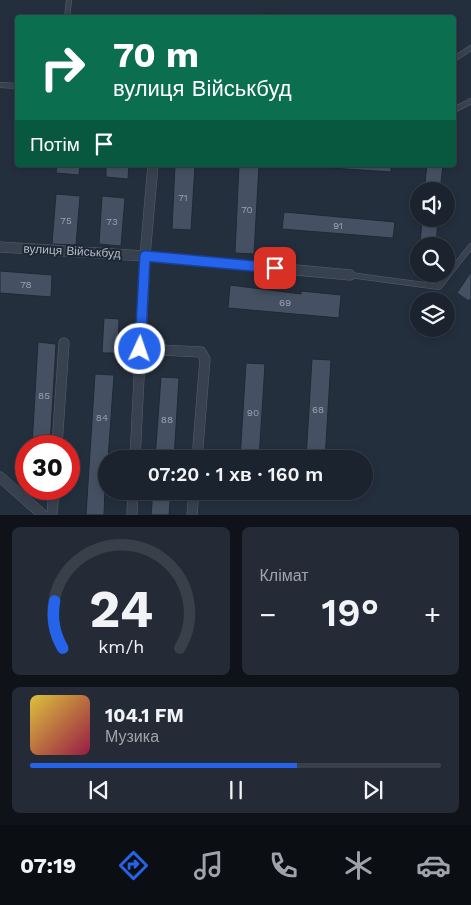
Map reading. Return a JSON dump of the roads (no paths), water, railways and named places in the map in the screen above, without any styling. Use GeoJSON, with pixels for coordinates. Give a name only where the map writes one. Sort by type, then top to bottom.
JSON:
{"type":"FeatureCollection","features":[{"type":"Feature","properties":{"kind":"street"},"geometry":{"type":"LineString","coordinates":[[135,450],[145,256],[153,167]]}},
{"type":"Feature","properties":{"kind":"street","name":"вулиця Військбуд"},"geometry":{"type":"LineString","coordinates":[[0,247],[145,256],[350,274]]}},
{"type":"Feature","properties":{"kind":"street"},"geometry":{"type":"LineString","coordinates":[[58,435],[64,343]]}},
{"type":"Feature","properties":{"kind":"street"},"geometry":{"type":"LineString","coordinates":[[140,349],[192,350],[201,352],[205,359],[198,450]]}},
{"type":"Feature","properties":{"kind":"street"},"geometry":{"type":"LineString","coordinates":[[0,476],[43,515]]}},
{"type":"Feature","properties":{"kind":"street"},"geometry":{"type":"LineString","coordinates":[[52,515],[53,500]]}},
{"type":"Feature","properties":{"kind":"street"},"geometry":{"type":"LineString","coordinates":[[132,515],[133,500]]}},
{"type":"Feature","properties":{"kind":"street"},"geometry":{"type":"LineString","coordinates":[[192,515],[193,500]]}},
{"type":"Feature","properties":{"kind":"lane"},"geometry":{"type":"LineString","coordinates":[[67,15],[69,0]]}},
{"type":"Feature","properties":{"kind":"lane"},"geometry":{"type":"LineString","coordinates":[[456,58],[471,48]]}},
{"type":"Feature","properties":{"kind":"lane"},"geometry":{"type":"LineString","coordinates":[[0,85],[15,86]]}},
{"type":"Feature","properties":{"kind":"lane"},"geometry":{"type":"LineString","coordinates":[[456,109],[471,101]]}},
{"type":"Feature","properties":{"kind":"lane","name":"вулиця Військбуд"},"geometry":{"type":"LineString","coordinates":[[350,274],[439,287],[471,246]]}}]}
